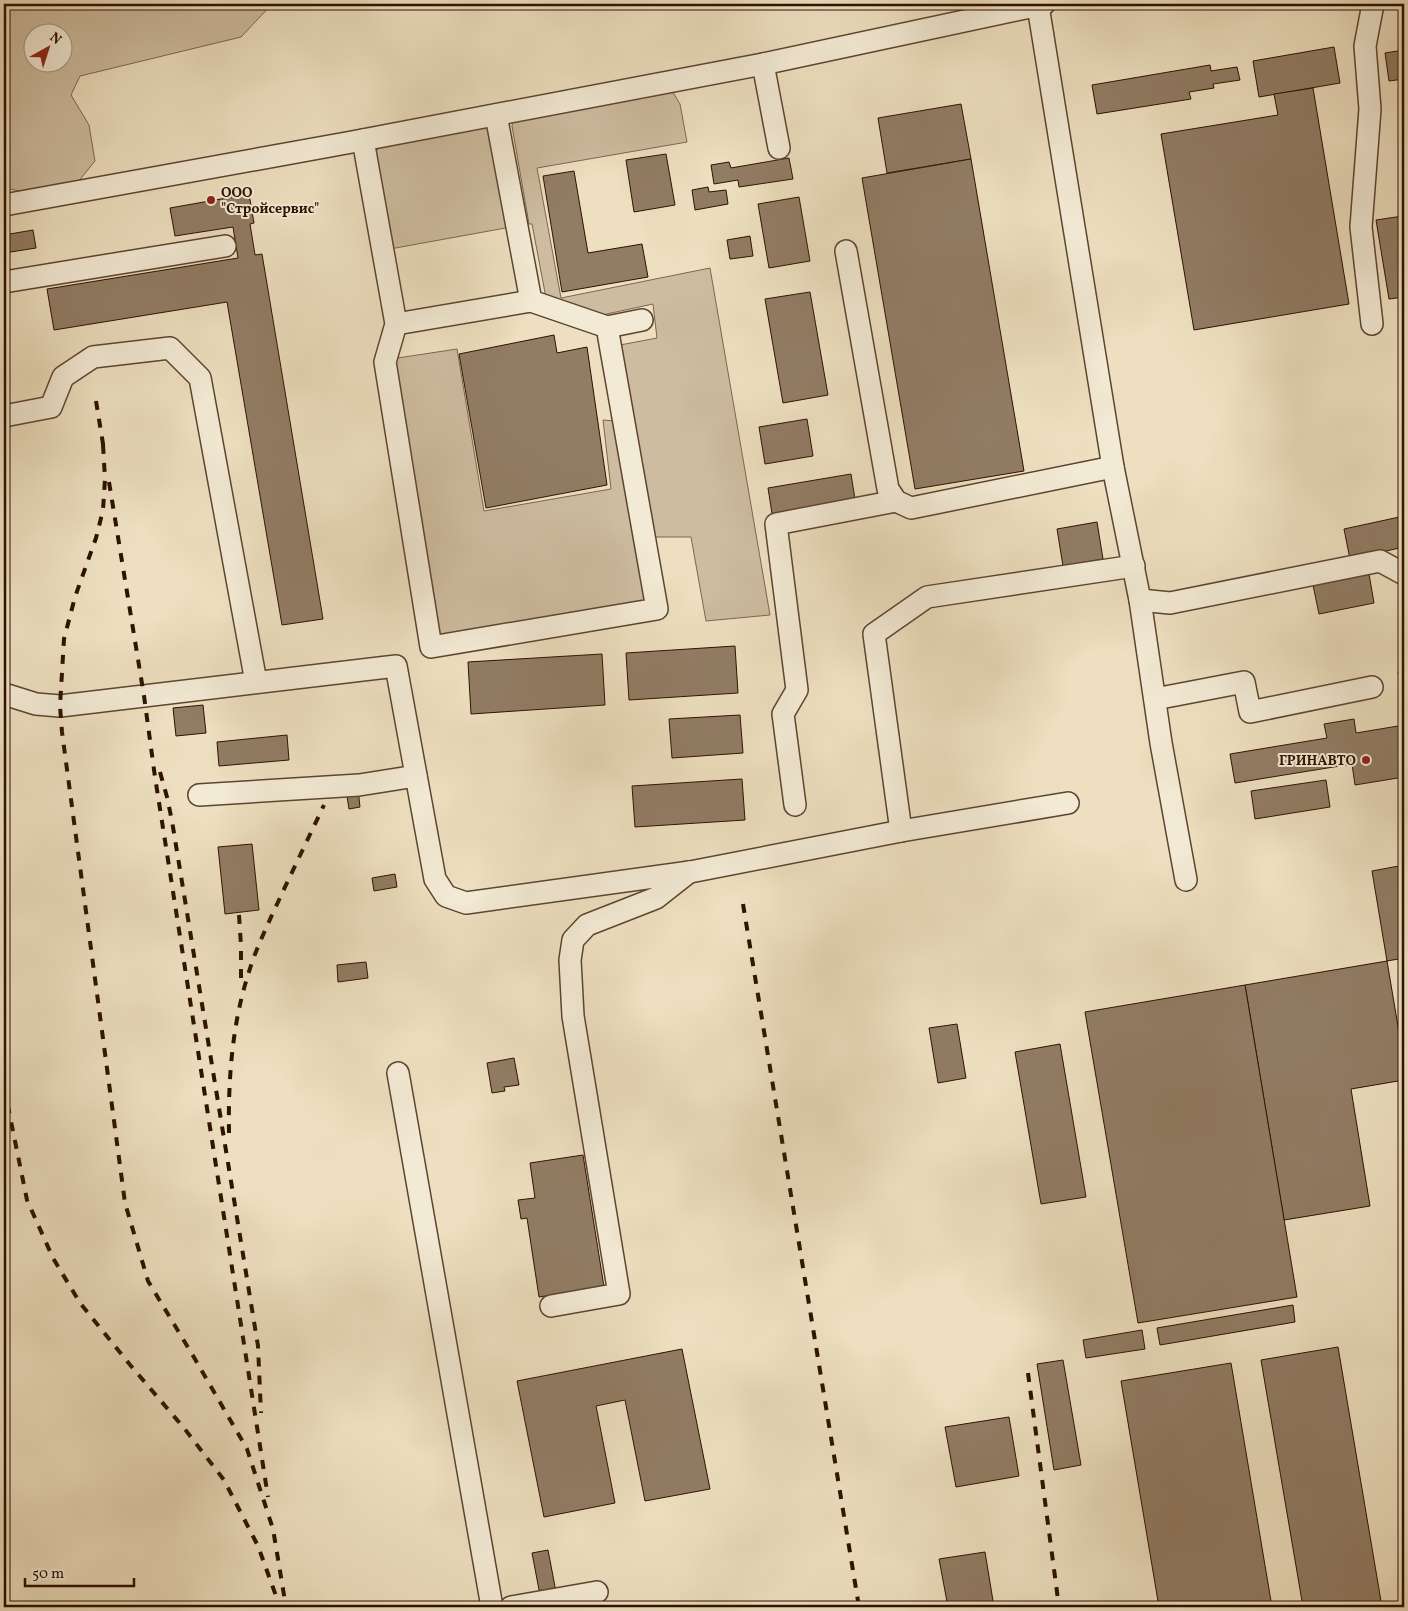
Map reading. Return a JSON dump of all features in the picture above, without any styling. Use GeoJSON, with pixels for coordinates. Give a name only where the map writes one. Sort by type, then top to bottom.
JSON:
{"type":"FeatureCollection","features":[{"type":"Feature","properties":{"kind":"street"},"geometry":{"type":"LineString","coordinates":[[1372,324],[1360,228],[1370,109],[1365,46],[1373,4]]}},
{"type":"Feature","properties":{"kind":"street"},"geometry":{"type":"LineString","coordinates":[[4,204],[363,140],[763,64],[1041,5],[1113,467],[1134,566],[1186,880]]}},
{"type":"Feature","properties":{"kind":"street"},"geometry":{"type":"LineString","coordinates":[[763,64],[779,148]]}},
{"type":"Feature","properties":{"kind":"street"},"geometry":{"type":"LineString","coordinates":[[496,115],[531,301]]}},
{"type":"Feature","properties":{"kind":"street"},"geometry":{"type":"LineString","coordinates":[[363,140],[396,324],[385,362],[431,647],[657,609],[607,327]]}},
{"type":"Feature","properties":{"kind":"street"},"geometry":{"type":"LineString","coordinates":[[4,282],[226,246]]}},
{"type":"Feature","properties":{"kind":"street"},"geometry":{"type":"LineString","coordinates":[[846,250],[888,489],[896,501],[912,508],[1113,467]]}},
{"type":"Feature","properties":{"kind":"street"},"geometry":{"type":"LineString","coordinates":[[396,324],[531,301],[607,327],[642,320]]}},
{"type":"Feature","properties":{"kind":"street"},"geometry":{"type":"LineString","coordinates":[[4,416],[51,407],[63,377],[93,357],[170,348],[200,378],[256,682]]}},
{"type":"Feature","properties":{"kind":"street"},"geometry":{"type":"LineString","coordinates":[[795,805],[783,714],[797,690],[776,524],[896,501]]}},
{"type":"Feature","properties":{"kind":"street"},"geometry":{"type":"LineString","coordinates":[[1140,600],[1170,603],[1380,561],[1404,574]]}},
{"type":"Feature","properties":{"kind":"street"},"geometry":{"type":"LineString","coordinates":[[901,831],[874,634],[927,597],[1134,566]]}},
{"type":"Feature","properties":{"kind":"street"},"geometry":{"type":"LineString","coordinates":[[4,694],[36,704],[60,706],[396,666],[435,879],[446,896],[466,903],[690,872],[901,831],[1068,803]]}},
{"type":"Feature","properties":{"kind":"street"},"geometry":{"type":"LineString","coordinates":[[1155,699],[1244,682],[1250,712],[1372,687]]}},
{"type":"Feature","properties":{"kind":"street"},"geometry":{"type":"LineString","coordinates":[[199,795],[358,785],[416,776]]}},
{"type":"Feature","properties":{"kind":"street"},"geometry":{"type":"LineString","coordinates":[[551,1306],[620,1294],[572,1016],[570,960],[573,940],[587,925],[656,898],[690,872]]}},
{"type":"Feature","properties":{"kind":"street"},"geometry":{"type":"LineString","coordinates":[[398,1073],[492,1607]]}},
{"type":"Feature","properties":{"kind":"street"},"geometry":{"type":"LineString","coordinates":[[511,1607],[597,1592]]}},
{"type":"Feature","properties":{"kind":"shaded area"},"geometry":{"type":"Polygon","coordinates":[[[4,4],[272,4],[241,37],[80,76],[71,95],[89,125],[95,161],[77,183],[26,192],[4,188],[4,4]]]}},
{"type":"Feature","properties":{"kind":"shaded area"},"geometry":{"type":"Polygon","coordinates":[[[671,89],[680,104],[687,142],[537,168],[561,298],[710,268],[770,615],[706,621],[691,537],[655,537],[620,345],[657,338],[653,304],[602,315],[546,298],[532,224],[529,224],[512,126],[513,120],[671,89]]]}},
{"type":"Feature","properties":{"kind":"shaded area"},"geometry":{"type":"Polygon","coordinates":[[[493,125],[511,227],[390,249],[372,156],[382,144],[493,125]]]}},
{"type":"Feature","properties":{"kind":"shaded area"},"geometry":{"type":"Polygon","coordinates":[[[457,349],[484,511],[611,489],[603,420],[615,421],[646,606],[437,639],[391,359],[457,349]]]}},
{"type":"Feature","properties":{"kind":"building"},"geometry":{"type":"Polygon","coordinates":[[[1334,47],[1340,83],[1259,97],[1253,61],[1334,47]]]}},
{"type":"Feature","properties":{"kind":"building"},"geometry":{"type":"Polygon","coordinates":[[[1404,50],[1404,79],[1389,81],[1385,53],[1404,50]]]}},
{"type":"Feature","properties":{"kind":"building"},"geometry":{"type":"Polygon","coordinates":[[[1210,65],[1211,71],[1237,67],[1240,80],[1213,84],[1214,88],[1189,92],[1191,99],[1097,114],[1092,85],[1210,65]]]}},
{"type":"Feature","properties":{"kind":"building"},"geometry":{"type":"Polygon","coordinates":[[[1313,88],[1349,304],[1194,330],[1161,134],[1278,115],[1274,94],[1313,88]]]}},
{"type":"Feature","properties":{"kind":"building"},"geometry":{"type":"Polygon","coordinates":[[[961,104],[971,159],[887,173],[878,118],[961,104]]]}},
{"type":"Feature","properties":{"kind":"building"},"geometry":{"type":"Polygon","coordinates":[[[666,154],[675,205],[634,212],[626,160],[666,154]]]}},
{"type":"Feature","properties":{"kind":"building"},"geometry":{"type":"Polygon","coordinates":[[[789,158],[793,179],[739,187],[738,180],[714,184],[711,165],[729,162],[731,168],[789,158]]]}},
{"type":"Feature","properties":{"kind":"building"},"geometry":{"type":"Polygon","coordinates":[[[971,159],[1024,471],[915,489],[862,178],[971,159]]]}},
{"type":"Feature","properties":{"kind":"building"},"geometry":{"type":"Polygon","coordinates":[[[574,171],[588,253],[642,244],[648,277],[562,292],[543,176],[574,171]]]}},
{"type":"Feature","properties":{"kind":"building"},"geometry":{"type":"Polygon","coordinates":[[[708,187],[709,192],[726,190],[728,204],[695,210],[692,190],[708,187]]]}},
{"type":"Feature","properties":{"kind":"building"},"geometry":{"type":"Polygon","coordinates":[[[249,194],[254,223],[250,224],[255,255],[262,254],[323,619],[282,625],[227,302],[54,330],[47,289],[238,258],[233,227],[175,236],[170,208],[249,194]]]}},
{"type":"Feature","properties":{"kind":"building"},"geometry":{"type":"Polygon","coordinates":[[[799,197],[810,261],[769,268],[758,204],[799,197]]]}},
{"type":"Feature","properties":{"kind":"building"},"geometry":{"type":"Polygon","coordinates":[[[1403,216],[1404,297],[1389,299],[1376,220],[1403,216]]]}},
{"type":"Feature","properties":{"kind":"building"},"geometry":{"type":"Polygon","coordinates":[[[33,230],[36,248],[4,253],[4,235],[33,230]]]}},
{"type":"Feature","properties":{"kind":"building"},"geometry":{"type":"Polygon","coordinates":[[[750,236],[753,256],[730,259],[727,240],[750,236]]]}},
{"type":"Feature","properties":{"kind":"building"},"geometry":{"type":"Polygon","coordinates":[[[810,292],[828,395],[783,403],[765,299],[810,292]]]}},
{"type":"Feature","properties":{"kind":"building"},"geometry":{"type":"Polygon","coordinates":[[[554,335],[557,353],[587,347],[607,485],[486,508],[459,354],[554,335]]]}},
{"type":"Feature","properties":{"kind":"building"},"geometry":{"type":"Polygon","coordinates":[[[807,419],[813,456],[765,464],[759,427],[807,419]]]}},
{"type":"Feature","properties":{"kind":"building"},"geometry":{"type":"Polygon","coordinates":[[[851,474],[856,506],[773,520],[768,488],[851,474]]]}},
{"type":"Feature","properties":{"kind":"building"},"geometry":{"type":"Polygon","coordinates":[[[1404,516],[1404,547],[1350,559],[1344,529],[1404,516]]]}},
{"type":"Feature","properties":{"kind":"building"},"geometry":{"type":"Polygon","coordinates":[[[1097,522],[1103,559],[1063,566],[1057,529],[1097,522]]]}},
{"type":"Feature","properties":{"kind":"building"},"geometry":{"type":"Polygon","coordinates":[[[1369,574],[1374,603],[1319,614],[1313,585],[1369,574]]]}},
{"type":"Feature","properties":{"kind":"building"},"geometry":{"type":"Polygon","coordinates":[[[735,646],[738,693],[629,700],[626,653],[735,646]]]}},
{"type":"Feature","properties":{"kind":"building"},"geometry":{"type":"Polygon","coordinates":[[[602,654],[605,705],[471,714],[468,662],[602,654]]]}},
{"type":"Feature","properties":{"kind":"building"},"geometry":{"type":"Polygon","coordinates":[[[1404,671],[1404,706],[1398,672],[1404,671]]]}},
{"type":"Feature","properties":{"kind":"building"},"geometry":{"type":"Polygon","coordinates":[[[203,705],[206,733],[176,736],[173,708],[203,705]]]}},
{"type":"Feature","properties":{"kind":"building"},"geometry":{"type":"Polygon","coordinates":[[[740,715],[743,753],[672,758],[669,719],[740,715]]]}},
{"type":"Feature","properties":{"kind":"building"},"geometry":{"type":"Polygon","coordinates":[[[1354,719],[1356,733],[1404,725],[1404,777],[1355,785],[1352,764],[1235,783],[1230,754],[1327,738],[1324,724],[1354,719]]]}},
{"type":"Feature","properties":{"kind":"building"},"geometry":{"type":"Polygon","coordinates":[[[287,735],[289,760],[219,766],[217,742],[287,735]]]}},
{"type":"Feature","properties":{"kind":"building"},"geometry":{"type":"Polygon","coordinates":[[[742,779],[745,820],[635,827],[632,786],[742,779]]]}},
{"type":"Feature","properties":{"kind":"building"},"geometry":{"type":"Polygon","coordinates":[[[1326,780],[1330,807],[1255,819],[1251,791],[1326,780]]]}},
{"type":"Feature","properties":{"kind":"building"},"geometry":{"type":"Polygon","coordinates":[[[358,789],[360,807],[349,809],[346,790],[358,789]]]}},
{"type":"Feature","properties":{"kind":"building"},"geometry":{"type":"Polygon","coordinates":[[[252,844],[259,910],[225,914],[218,847],[252,844]]]}},
{"type":"Feature","properties":{"kind":"building"},"geometry":{"type":"Polygon","coordinates":[[[1404,865],[1404,958],[1387,961],[1372,871],[1404,865]]]}},
{"type":"Feature","properties":{"kind":"building"},"geometry":{"type":"Polygon","coordinates":[[[395,874],[397,887],[374,891],[372,878],[395,874]]]}},
{"type":"Feature","properties":{"kind":"building"},"geometry":{"type":"Polygon","coordinates":[[[1387,961],[1404,1062],[1404,1080],[1351,1089],[1370,1206],[1284,1220],[1245,985],[1387,961]]]}},
{"type":"Feature","properties":{"kind":"building"},"geometry":{"type":"Polygon","coordinates":[[[366,962],[368,978],[338,982],[337,965],[366,962]]]}},
{"type":"Feature","properties":{"kind":"building"},"geometry":{"type":"Polygon","coordinates":[[[1245,985],[1297,1297],[1138,1323],[1085,1012],[1245,985]]]}},
{"type":"Feature","properties":{"kind":"building"},"geometry":{"type":"Polygon","coordinates":[[[957,1024],[966,1078],[938,1083],[929,1028],[957,1024]]]}},
{"type":"Feature","properties":{"kind":"building"},"geometry":{"type":"Polygon","coordinates":[[[1060,1044],[1086,1197],[1041,1204],[1015,1052],[1060,1044]]]}},
{"type":"Feature","properties":{"kind":"building"},"geometry":{"type":"Polygon","coordinates":[[[514,1058],[519,1085],[504,1087],[505,1091],[492,1093],[487,1063],[514,1058]]]}},
{"type":"Feature","properties":{"kind":"building"},"geometry":{"type":"Polygon","coordinates":[[[583,1155],[604,1287],[539,1297],[527,1218],[521,1219],[518,1200],[535,1198],[530,1163],[583,1155]]]}},
{"type":"Feature","properties":{"kind":"building"},"geometry":{"type":"Polygon","coordinates":[[[1293,1305],[1295,1322],[1160,1345],[1157,1328],[1293,1305]]]}},
{"type":"Feature","properties":{"kind":"building"},"geometry":{"type":"Polygon","coordinates":[[[1142,1330],[1145,1349],[1086,1358],[1083,1340],[1142,1330]]]}},
{"type":"Feature","properties":{"kind":"building"},"geometry":{"type":"Polygon","coordinates":[[[1338,1347],[1382,1607],[1303,1607],[1261,1360],[1338,1347]]]}},
{"type":"Feature","properties":{"kind":"building"},"geometry":{"type":"Polygon","coordinates":[[[682,1349],[710,1489],[645,1501],[625,1400],[596,1406],[615,1503],[544,1517],[517,1381],[682,1349]]]}},
{"type":"Feature","properties":{"kind":"building"},"geometry":{"type":"Polygon","coordinates":[[[1063,1360],[1081,1465],[1054,1470],[1037,1364],[1063,1360]]]}},
{"type":"Feature","properties":{"kind":"building"},"geometry":{"type":"Polygon","coordinates":[[[1231,1363],[1272,1607],[1159,1607],[1121,1381],[1231,1363]]]}},
{"type":"Feature","properties":{"kind":"building"},"geometry":{"type":"Polygon","coordinates":[[[1009,1417],[1019,1476],[956,1487],[945,1427],[1009,1417]]]}},
{"type":"Feature","properties":{"kind":"building"},"geometry":{"type":"Polygon","coordinates":[[[548,1550],[556,1592],[540,1595],[532,1553],[548,1550]]]}},
{"type":"Feature","properties":{"kind":"building"},"geometry":{"type":"Polygon","coordinates":[[[985,1552],[994,1607],[948,1607],[939,1559],[985,1552]]]}},
{"type":"Feature","properties":{"kind":"railway"},"geometry":{"type":"LineString","coordinates":[[96,401],[104,450]]}},
{"type":"Feature","properties":{"kind":"railway"},"geometry":{"type":"LineString","coordinates":[[103,445],[105,479],[103,510],[96,538],[75,597],[64,639],[60,706],[125,1203],[148,1281],[247,1449],[273,1529],[286,1607]]}},
{"type":"Feature","properties":{"kind":"railway"},"geometry":{"type":"LineString","coordinates":[[109,482],[268,1497]]}},
{"type":"Feature","properties":{"kind":"railway"},"geometry":{"type":"LineString","coordinates":[[160,772],[172,821],[258,1346],[261,1413]]}},
{"type":"Feature","properties":{"kind":"railway"},"geometry":{"type":"LineString","coordinates":[[229,1133],[232,1053],[238,1013],[248,975],[265,930],[324,805]]}},
{"type":"Feature","properties":{"kind":"railway"},"geometry":{"type":"LineString","coordinates":[[743,904],[859,1607]]}},
{"type":"Feature","properties":{"kind":"railway"},"geometry":{"type":"LineString","coordinates":[[239,915],[241,985]]}},
{"type":"Feature","properties":{"kind":"railway"},"geometry":{"type":"LineString","coordinates":[[4,1087],[27,1200],[53,1258],[80,1303],[184,1428],[224,1480],[258,1546],[280,1607]]}},
{"type":"Feature","properties":{"kind":"railway"},"geometry":{"type":"LineString","coordinates":[[1028,1373],[1059,1607]]}},
{"type":"Feature","properties":{"kind":"place","name":"ООО \"Стройсервис\""},"geometry":{"type":"Point","coordinates":[211,200]}},
{"type":"Feature","properties":{"kind":"place","name":"ГРИНАВТО"},"geometry":{"type":"Point","coordinates":[1366,760]}}]}
